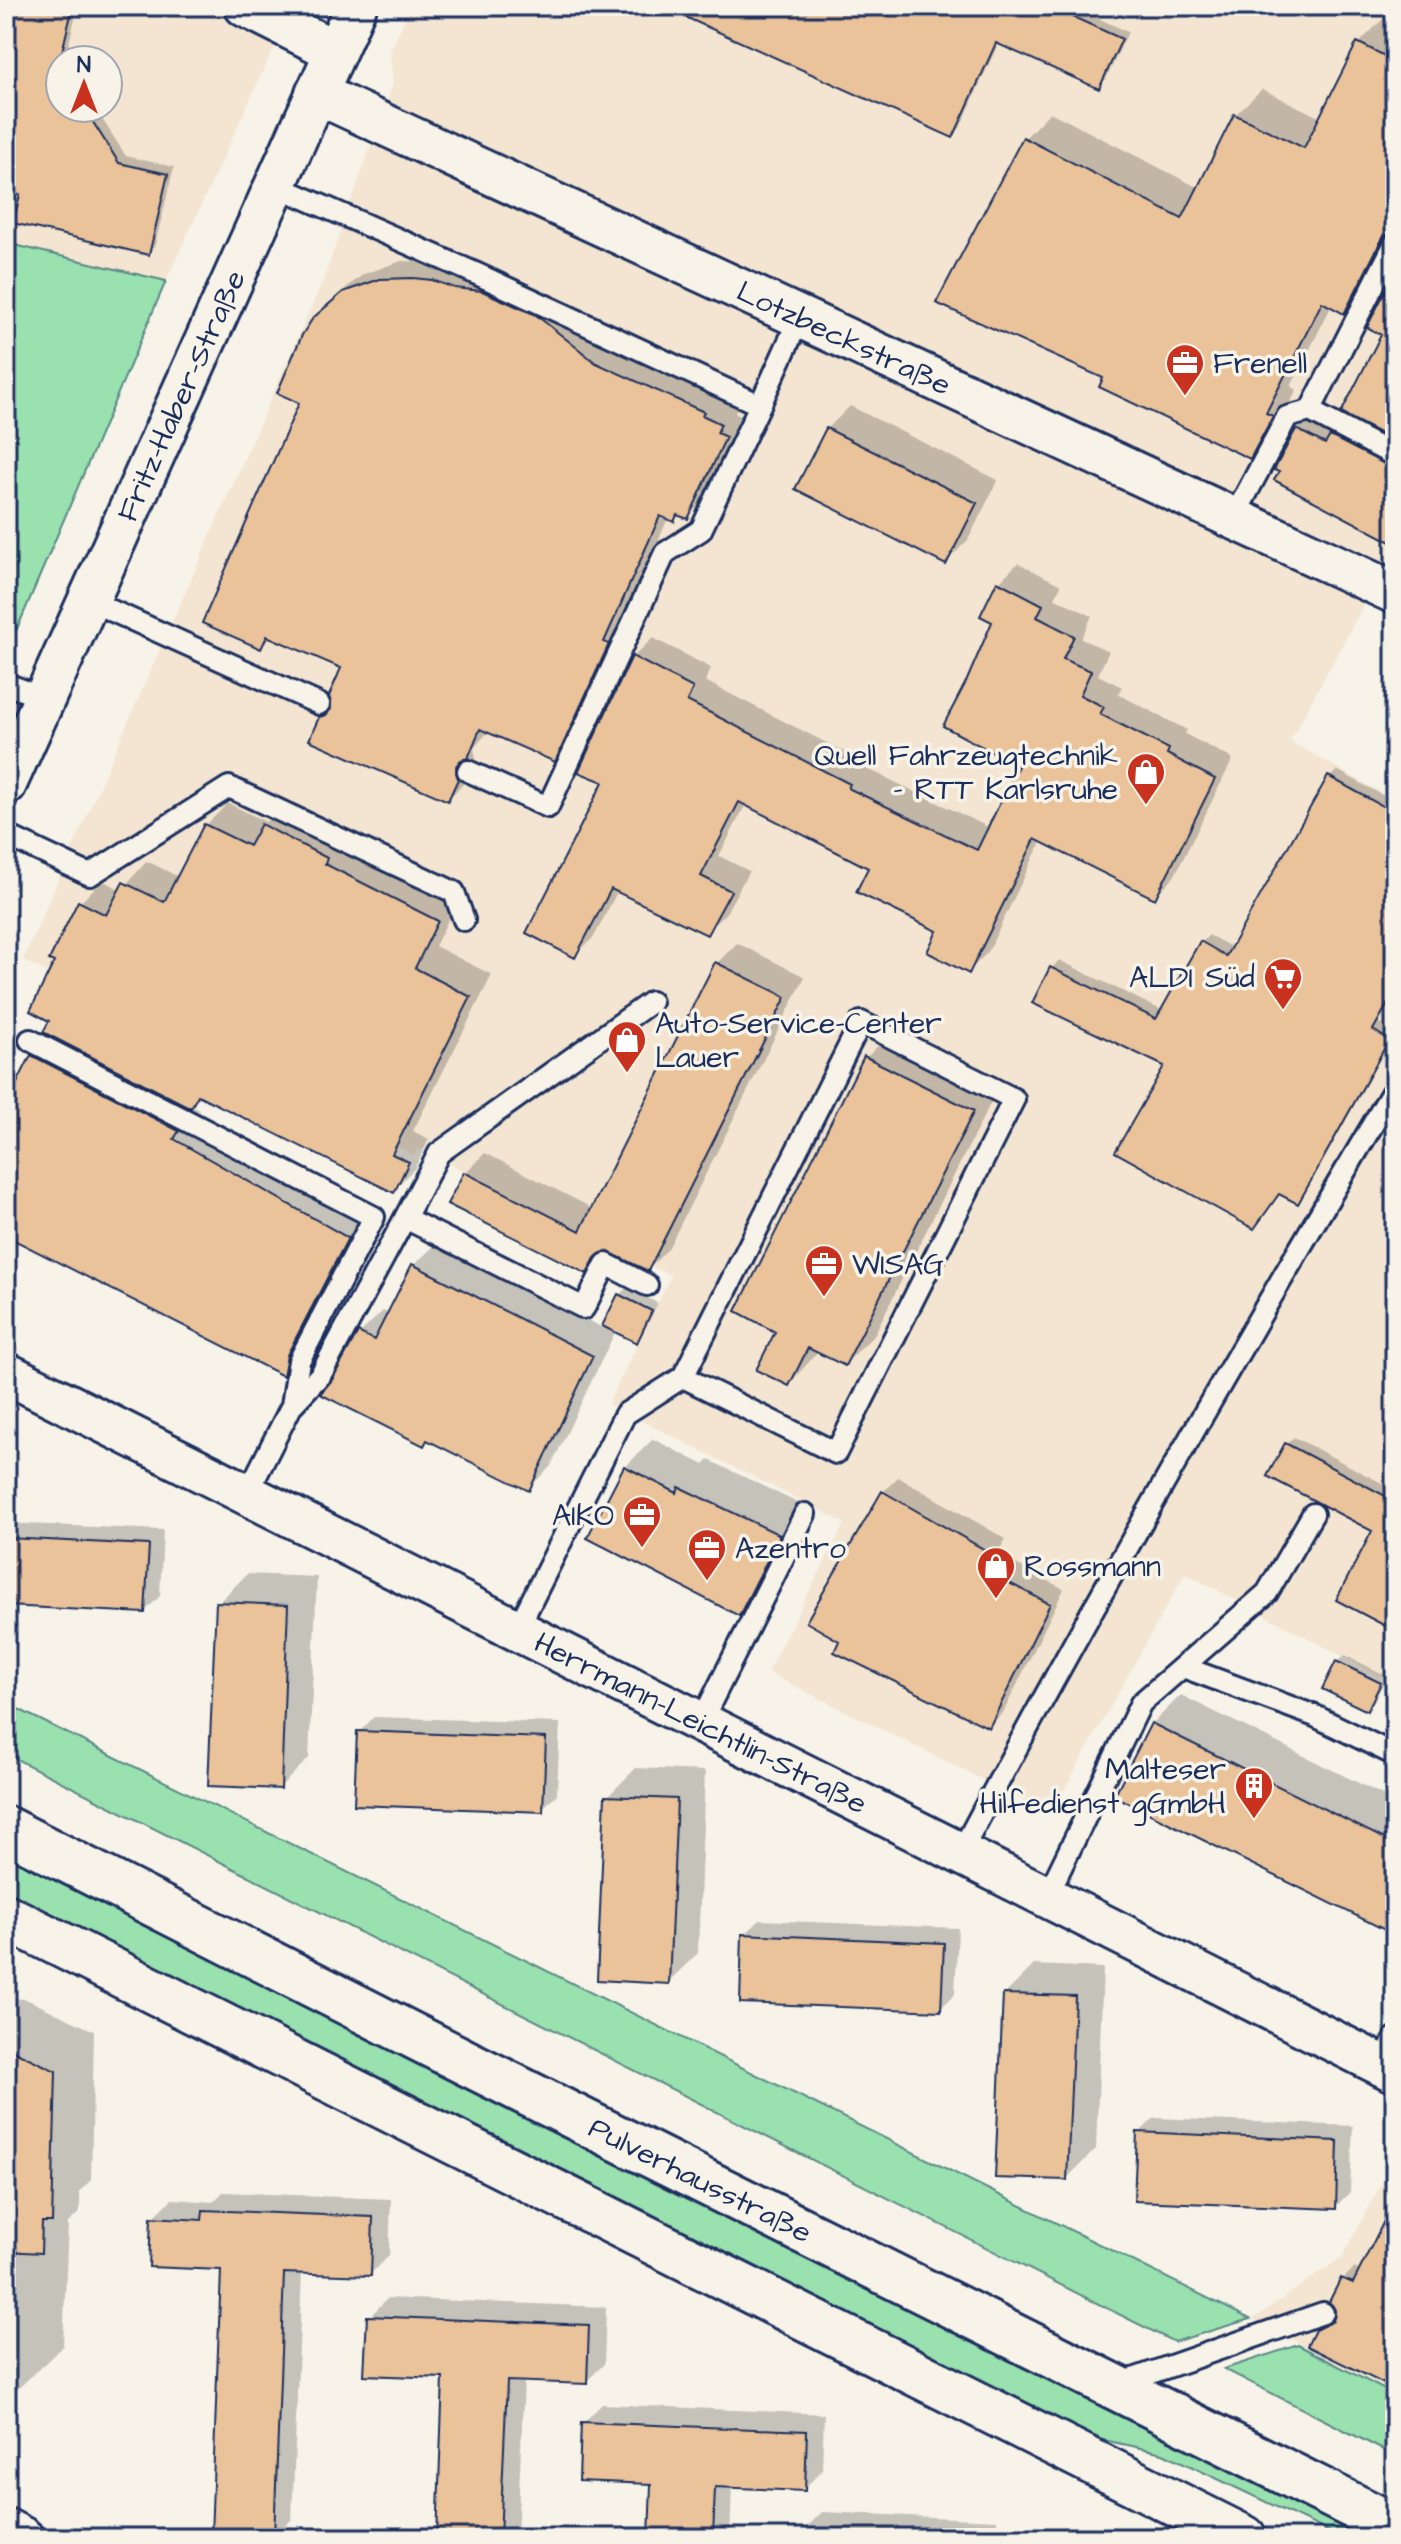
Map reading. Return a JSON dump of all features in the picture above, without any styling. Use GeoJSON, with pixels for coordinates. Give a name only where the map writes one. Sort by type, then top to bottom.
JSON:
{"type":"FeatureCollection","features":[{"type":"Feature","properties":{"kind":"main road","name":"Pulverhausstraße"},"geometry":{"type":"LineString","coordinates":[[6,1829],[1395,2527]]}},
{"type":"Feature","properties":{"kind":"main road"},"geometry":{"type":"LineString","coordinates":[[6,1917],[1244,2538]]}},
{"type":"Feature","properties":{"kind":"street","name":"Fritz-Haber-Straße"},"geometry":{"type":"LineString","coordinates":[[7,780],[356,6]]}},
{"type":"Feature","properties":{"kind":"street"},"geometry":{"type":"LineString","coordinates":[[252,7],[335,51]]}},
{"type":"Feature","properties":{"kind":"street","name":"Lotzbeckstraße"},"geometry":{"type":"LineString","coordinates":[[316,93],[1234,517],[1388,594]]}},
{"type":"Feature","properties":{"kind":"street","name":"Herrmann-Leichtlin-Straße"},"geometry":{"type":"LineString","coordinates":[[6,1373],[1047,1896],[1391,2059]]}},
{"type":"Feature","properties":{"kind":"street"},"geometry":{"type":"LineString","coordinates":[[6,2529],[23,2538]]}},
{"type":"Feature","properties":{"kind":"lane"},"geometry":{"type":"LineString","coordinates":[[275,185],[760,405]]}},
{"type":"Feature","properties":{"kind":"lane"},"geometry":{"type":"LineString","coordinates":[[1310,411],[1395,243]]}},
{"type":"Feature","properties":{"kind":"lane"},"geometry":{"type":"LineString","coordinates":[[468,771],[548,807],[665,553],[701,530],[800,317]]}},
{"type":"Feature","properties":{"kind":"lane"},"geometry":{"type":"LineString","coordinates":[[1234,517],[1287,417],[1310,411],[1395,456]]}},
{"type":"Feature","properties":{"kind":"lane"},"geometry":{"type":"LineString","coordinates":[[88,600],[319,704]]}},
{"type":"Feature","properties":{"kind":"lane"},"geometry":{"type":"LineString","coordinates":[[6,684],[44,698]]}},
{"type":"Feature","properties":{"kind":"lane"},"geometry":{"type":"LineString","coordinates":[[6,835],[90,875],[229,787],[454,892],[464,920]]}},
{"type":"Feature","properties":{"kind":"lane"},"geometry":{"type":"LineString","coordinates":[[247,1494],[292,1405],[321,1374],[439,1153],[651,1002]]}},
{"type":"Feature","properties":{"kind":"lane"},"geometry":{"type":"LineString","coordinates":[[517,1630],[625,1414],[683,1377],[861,1022],[1014,1099],[836,1453],[683,1377]]}},
{"type":"Feature","properties":{"kind":"lane"},"geometry":{"type":"LineString","coordinates":[[30,1040],[374,1217],[299,1361],[292,1405]]}},
{"type":"Feature","properties":{"kind":"lane"},"geometry":{"type":"LineString","coordinates":[[961,1852],[1054,1677],[1269,1299],[1395,1087]]}},
{"type":"Feature","properties":{"kind":"lane"},"geometry":{"type":"LineString","coordinates":[[405,1218],[584,1308],[606,1264],[647,1285]]}},
{"type":"Feature","properties":{"kind":"lane"},"geometry":{"type":"LineString","coordinates":[[701,1722],[805,1514]]}},
{"type":"Feature","properties":{"kind":"lane"},"geometry":{"type":"LineString","coordinates":[[1047,1896],[1141,1703],[1267,1593],[1313,1514]]}},
{"type":"Feature","properties":{"kind":"lane"},"geometry":{"type":"LineString","coordinates":[[1183,1667],[1315,1716],[1395,1755]]}},
{"type":"Feature","properties":{"kind":"lane"},"geometry":{"type":"LineString","coordinates":[[1114,2386],[1323,2313]]}},
{"type":"Feature","properties":{"kind":"shaded area"},"geometry":{"type":"Polygon","coordinates":[[[6,6],[293,6],[166,281],[6,243],[6,6]]]}},
{"type":"Feature","properties":{"kind":"shaded area"},"geometry":{"type":"Polygon","coordinates":[[[411,6],[1395,6],[1395,547],[1290,741],[1395,801],[1395,1684],[1185,1573],[1051,1814],[767,1672],[845,1523],[608,1404],[671,1276],[418,1148],[414,1155],[23,960],[324,278],[393,84],[390,51],[411,6]]]}},
{"type":"Feature","properties":{"kind":"shaded area"},"geometry":{"type":"Polygon","coordinates":[[[1395,2159],[1395,2393],[1253,2319],[1342,2257],[1395,2159]]]}},
{"type":"Feature","properties":{"kind":"green space"},"geometry":{"type":"Polygon","coordinates":[[[6,243],[166,281],[17,629],[6,626],[6,243]]]}},
{"type":"Feature","properties":{"kind":"green space"},"geometry":{"type":"Polygon","coordinates":[[[6,1703],[1250,2319],[1174,2342],[6,1754],[6,1703]]]}},
{"type":"Feature","properties":{"kind":"green space"},"geometry":{"type":"Polygon","coordinates":[[[6,1856],[1365,2538],[1342,2538],[1163,2453],[1099,2439],[6,1892],[6,1856]]]}},
{"type":"Feature","properties":{"kind":"green space"},"geometry":{"type":"Polygon","coordinates":[[[1298,2345],[1393,2394],[1395,2456],[1224,2369],[1298,2345]]]}},
{"type":"Feature","properties":{"kind":"building"},"geometry":{"type":"Polygon","coordinates":[[[6,6],[73,6],[64,44],[44,44],[44,124],[94,124],[119,163],[168,174],[149,255],[13,223],[20,195],[6,192],[6,6]]]}},
{"type":"Feature","properties":{"kind":"building"},"geometry":{"type":"Polygon","coordinates":[[[661,6],[1049,6],[1122,39],[1099,89],[996,43],[953,138],[661,6]]]}},
{"type":"Feature","properties":{"kind":"building"},"geometry":{"type":"Polygon","coordinates":[[[1357,42],[1395,61],[1395,230],[1383,237],[1344,314],[1322,302],[1266,413],[1273,416],[1250,459],[1099,387],[1103,378],[936,303],[1023,137],[1182,219],[1234,114],[1304,148],[1357,42]]]}},
{"type":"Feature","properties":{"kind":"building"},"geometry":{"type":"Polygon","coordinates":[[[1395,272],[1395,441],[1341,413],[1381,335],[1367,327],[1395,272]]]}},
{"type":"Feature","properties":{"kind":"building"},"geometry":{"type":"Polygon","coordinates":[[[413,278],[482,291],[536,315],[596,363],[704,412],[702,415],[721,424],[717,433],[726,437],[688,519],[677,515],[674,522],[660,516],[604,642],[609,644],[555,762],[480,729],[468,758],[456,766],[458,779],[448,801],[309,740],[319,717],[331,709],[329,696],[341,668],[267,636],[261,649],[202,623],[299,403],[277,393],[302,335],[313,318],[343,292],[380,279],[413,278]]]}},
{"type":"Feature","properties":{"kind":"building"},"geometry":{"type":"Polygon","coordinates":[[[826,428],[977,503],[946,565],[795,489],[826,428]]]}},
{"type":"Feature","properties":{"kind":"building"},"geometry":{"type":"Polygon","coordinates":[[[1296,429],[1325,444],[1330,436],[1395,469],[1395,544],[1274,480],[1279,472],[1274,470],[1296,429]]]}},
{"type":"Feature","properties":{"kind":"building"},"geometry":{"type":"Polygon","coordinates":[[[997,581],[1043,605],[1037,617],[1074,636],[1063,659],[1091,671],[1080,695],[1104,707],[1100,714],[1169,749],[1167,754],[1215,779],[1155,899],[1035,839],[969,974],[927,952],[937,931],[856,892],[868,868],[739,802],[701,876],[731,891],[707,935],[611,889],[575,958],[526,933],[603,782],[578,772],[632,656],[693,688],[687,701],[850,784],[848,788],[977,850],[1018,766],[943,726],[992,622],[980,616],[997,581]]]}},
{"type":"Feature","properties":{"kind":"building"},"geometry":{"type":"Polygon","coordinates":[[[1328,776],[1395,813],[1395,991],[1373,1030],[1389,1040],[1298,1204],[1279,1194],[1254,1229],[1115,1152],[1164,1066],[1032,1003],[1050,967],[1156,1019],[1200,941],[1226,956],[1328,776]]]}},
{"type":"Feature","properties":{"kind":"building"},"geometry":{"type":"Polygon","coordinates":[[[204,824],[249,846],[261,824],[327,858],[325,864],[438,921],[415,968],[471,997],[392,1154],[409,1162],[394,1193],[198,1095],[191,1108],[43,1032],[49,1021],[30,1011],[54,962],[49,960],[78,901],[106,915],[123,882],[164,902],[204,824]]]}},
{"type":"Feature","properties":{"kind":"building"},"geometry":{"type":"Polygon","coordinates":[[[715,962],[786,997],[648,1271],[606,1251],[595,1258],[587,1274],[447,1204],[464,1172],[580,1231],[715,962]]]}},
{"type":"Feature","properties":{"kind":"building"},"geometry":{"type":"Polygon","coordinates":[[[31,1055],[179,1131],[174,1139],[348,1238],[287,1355],[283,1376],[6,1236],[6,1105],[31,1055]]]}},
{"type":"Feature","properties":{"kind":"building"},"geometry":{"type":"Polygon","coordinates":[[[864,1056],[974,1111],[845,1366],[808,1348],[789,1386],[756,1370],[775,1332],[736,1311],[864,1056]]]}},
{"type":"Feature","properties":{"kind":"building"},"geometry":{"type":"Polygon","coordinates":[[[412,1264],[593,1356],[529,1491],[427,1440],[424,1446],[320,1394],[332,1380],[358,1332],[374,1340],[412,1264]]]}},
{"type":"Feature","properties":{"kind":"building"},"geometry":{"type":"Polygon","coordinates":[[[618,1294],[652,1311],[637,1343],[602,1326],[618,1294]]]}},
{"type":"Feature","properties":{"kind":"building"},"geometry":{"type":"Polygon","coordinates":[[[1285,1443],[1389,1498],[1395,1488],[1395,1631],[1336,1600],[1372,1531],[1267,1476],[1285,1443]]]}},
{"type":"Feature","properties":{"kind":"building"},"geometry":{"type":"Polygon","coordinates":[[[624,1466],[677,1493],[679,1487],[780,1535],[739,1616],[587,1538],[624,1466]]]}},
{"type":"Feature","properties":{"kind":"building"},"geometry":{"type":"Polygon","coordinates":[[[882,1491],[992,1554],[984,1570],[1050,1604],[989,1728],[834,1652],[839,1641],[806,1622],[882,1491]]]}},
{"type":"Feature","properties":{"kind":"building"},"geometry":{"type":"Polygon","coordinates":[[[6,1538],[149,1545],[145,1613],[6,1606],[6,1538]]]}},
{"type":"Feature","properties":{"kind":"building"},"geometry":{"type":"Polygon","coordinates":[[[216,1602],[288,1605],[281,1789],[208,1786],[216,1602]]]}},
{"type":"Feature","properties":{"kind":"building"},"geometry":{"type":"Polygon","coordinates":[[[1336,1661],[1381,1683],[1367,1711],[1322,1689],[1336,1661]]]}},
{"type":"Feature","properties":{"kind":"building","name":"Malteser Hilfedienst gGmbH"},"geometry":{"type":"Polygon","coordinates":[[[1151,1723],[1395,1844],[1395,1935],[1114,1796],[1151,1723]]]}},
{"type":"Feature","properties":{"kind":"building"},"geometry":{"type":"Polygon","coordinates":[[[357,1731],[546,1738],[543,1812],[354,1805],[357,1731]]]}},
{"type":"Feature","properties":{"kind":"building"},"geometry":{"type":"Polygon","coordinates":[[[605,1796],[677,1799],[669,1984],[597,1980],[605,1796]]]}},
{"type":"Feature","properties":{"kind":"building"},"geometry":{"type":"Polygon","coordinates":[[[742,1934],[944,1943],[941,2011],[740,2003],[742,1934]]]}},
{"type":"Feature","properties":{"kind":"building"},"geometry":{"type":"Polygon","coordinates":[[[1003,1994],[1075,1996],[1067,2180],[995,2178],[1003,1994]]]}},
{"type":"Feature","properties":{"kind":"building"},"geometry":{"type":"Polygon","coordinates":[[[6,2047],[56,2071],[52,2222],[42,2222],[41,2253],[6,2251],[6,2047]]]}},
{"type":"Feature","properties":{"kind":"building"},"geometry":{"type":"Polygon","coordinates":[[[1137,2132],[1338,2141],[1336,2209],[1134,2201],[1137,2132]]]}},
{"type":"Feature","properties":{"kind":"building"},"geometry":{"type":"Polygon","coordinates":[[[1395,2199],[1395,2362],[1384,2384],[1307,2346],[1315,2330],[1333,2321],[1335,2310],[1329,2302],[1341,2278],[1353,2283],[1395,2199]]]}},
{"type":"Feature","properties":{"kind":"building"},"geometry":{"type":"Polygon","coordinates":[[[203,2210],[373,2217],[371,2276],[284,2273],[274,2538],[211,2537],[221,2270],[149,2267],[151,2217],[202,2220],[203,2210]]]}},
{"type":"Feature","properties":{"kind":"building"},"geometry":{"type":"Polygon","coordinates":[[[367,2316],[589,2325],[587,2384],[507,2381],[500,2538],[437,2538],[443,2378],[364,2375],[367,2316]]]}},
{"type":"Feature","properties":{"kind":"building"},"geometry":{"type":"Polygon","coordinates":[[[581,2422],[807,2431],[805,2491],[715,2487],[713,2538],[649,2538],[651,2484],[579,2481],[581,2422]]]}},
{"type":"Feature","properties":{"kind":"place","name":"Frenell"},"geometry":{"type":"Point","coordinates":[1185,397]}},
{"type":"Feature","properties":{"kind":"place","name":"Quell Fahrzeugtechnik - RTT Karlsruhe"},"geometry":{"type":"Point","coordinates":[1146,806]}},
{"type":"Feature","properties":{"kind":"place","name":"ALDI Süd"},"geometry":{"type":"Point","coordinates":[1283,1011]}},
{"type":"Feature","properties":{"kind":"place","name":"Auto-Service-Center Lauer"},"geometry":{"type":"Point","coordinates":[627,1074]}},
{"type":"Feature","properties":{"kind":"place","name":"WISAG"},"geometry":{"type":"Point","coordinates":[824,1298]}},
{"type":"Feature","properties":{"kind":"place","name":"AIKO"},"geometry":{"type":"Point","coordinates":[642,1549]}},
{"type":"Feature","properties":{"kind":"place","name":"Azentro"},"geometry":{"type":"Point","coordinates":[707,1582]}},
{"type":"Feature","properties":{"kind":"place","name":"Rossmann"},"geometry":{"type":"Point","coordinates":[996,1600]}},
{"type":"Feature","properties":{"kind":"place","name":"Malteser Hilfedienst gGmbH"},"geometry":{"type":"Point","coordinates":[1254,1820]}}]}
